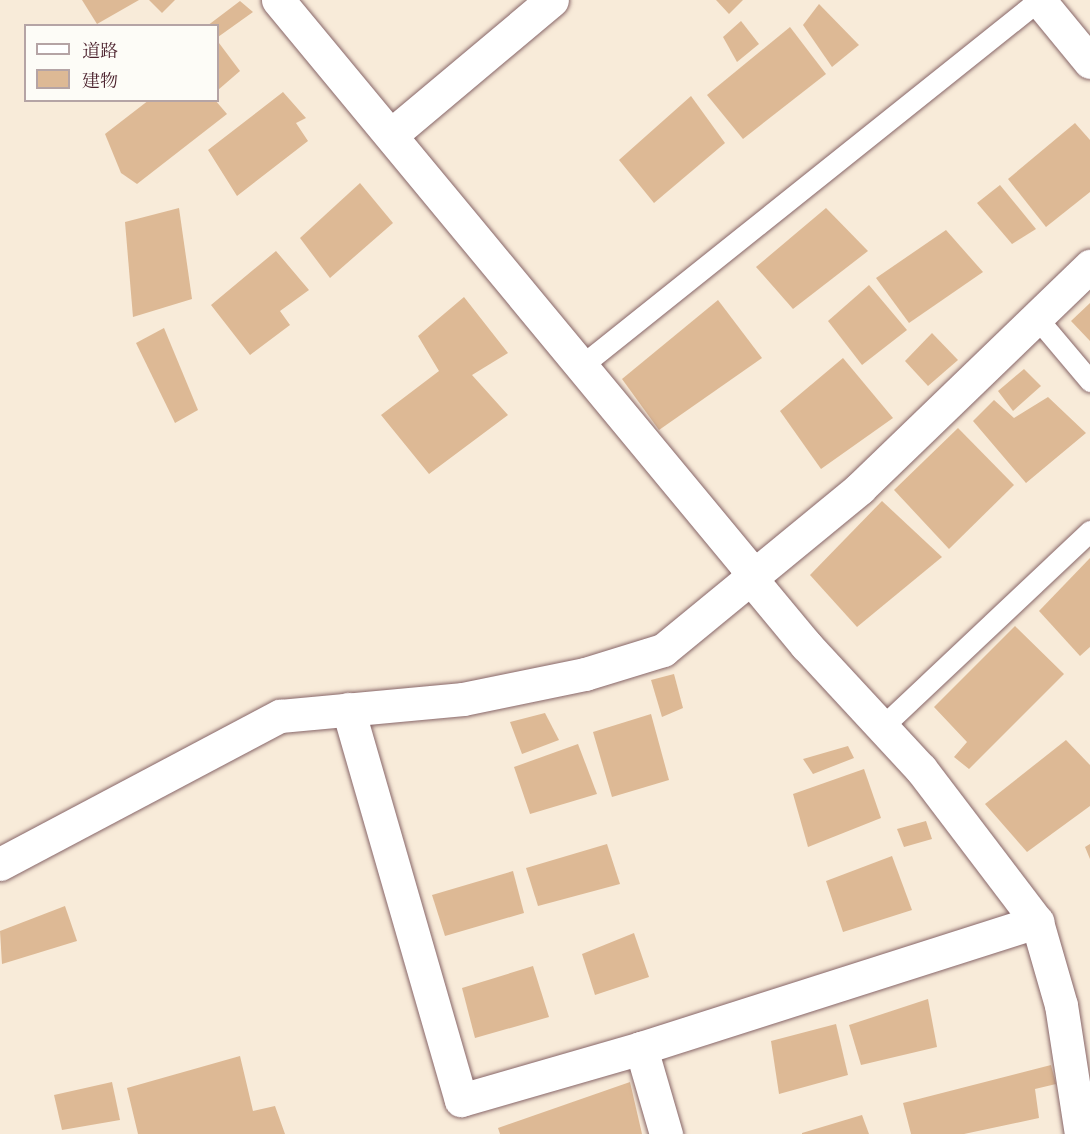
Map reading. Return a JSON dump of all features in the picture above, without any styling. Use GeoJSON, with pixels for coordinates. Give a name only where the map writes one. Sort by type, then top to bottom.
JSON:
{"type":"FeatureCollection","features":[{"type":"Feature","properties":{"kind":"street"},"geometry":{"type":"LineString","coordinates":[[278,0],[745,564],[752,580],[921,770],[1037,922],[1061,1005],[1081,1134]]}},
{"type":"Feature","properties":{"kind":"street"},"geometry":{"type":"LineString","coordinates":[[391,135],[552,0]]}},
{"type":"Feature","properties":{"kind":"street"},"geometry":{"type":"LineString","coordinates":[[1039,0],[1090,62]]}},
{"type":"Feature","properties":{"kind":"street"},"geometry":{"type":"LineString","coordinates":[[0,864],[280,716],[463,699],[585,674],[663,650],[752,580],[860,488],[1090,266]]}},
{"type":"Feature","properties":{"kind":"street"},"geometry":{"type":"LineString","coordinates":[[348,710],[461,1100],[641,1048],[1037,922]]}},
{"type":"Feature","properties":{"kind":"street"},"geometry":{"type":"LineString","coordinates":[[641,1048],[666,1134]]}},
{"type":"Feature","properties":{"kind":"lane"},"geometry":{"type":"LineString","coordinates":[[581,366],[1039,0]]}},
{"type":"Feature","properties":{"kind":"lane"},"geometry":{"type":"LineString","coordinates":[[1036,317],[1090,381]]}},
{"type":"Feature","properties":{"kind":"lane"},"geometry":{"type":"LineString","coordinates":[[882,728],[1090,531]]}},
{"type":"Feature","properties":{"kind":"building"},"geometry":{"type":"Polygon","coordinates":[[[82,0],[139,0],[97,24],[82,0]]]}},
{"type":"Feature","properties":{"kind":"building"},"geometry":{"type":"Polygon","coordinates":[[[149,0],[175,0],[162,13],[149,0]]]}},
{"type":"Feature","properties":{"kind":"building"},"geometry":{"type":"Polygon","coordinates":[[[716,0],[743,0],[729,14],[716,0]]]}},
{"type":"Feature","properties":{"kind":"building"},"geometry":{"type":"Polygon","coordinates":[[[240,1],[253,12],[219,36],[219,24],[210,24],[240,1]]]}},
{"type":"Feature","properties":{"kind":"building"},"geometry":{"type":"Polygon","coordinates":[[[819,4],[859,45],[832,67],[803,25],[819,4]]]}},
{"type":"Feature","properties":{"kind":"building"},"geometry":{"type":"Polygon","coordinates":[[[741,21],[759,44],[737,62],[723,37],[741,21]]]}},
{"type":"Feature","properties":{"kind":"building"},"geometry":{"type":"Polygon","coordinates":[[[790,27],[826,74],[743,139],[707,95],[790,27]]]}},
{"type":"Feature","properties":{"kind":"building"},"geometry":{"type":"Polygon","coordinates":[[[219,43],[240,71],[219,89],[219,43]]]}},
{"type":"Feature","properties":{"kind":"building"},"geometry":{"type":"Polygon","coordinates":[[[283,92],[306,118],[296,123],[308,141],[237,196],[208,150],[283,92]]]}},
{"type":"Feature","properties":{"kind":"building"},"geometry":{"type":"Polygon","coordinates":[[[691,96],[725,143],[654,203],[619,160],[691,96]]]}},
{"type":"Feature","properties":{"kind":"building"},"geometry":{"type":"Polygon","coordinates":[[[146,102],[217,102],[227,114],[137,184],[121,173],[105,134],[146,102]]]}},
{"type":"Feature","properties":{"kind":"building"},"geometry":{"type":"Polygon","coordinates":[[[1075,123],[1090,140],[1090,192],[1046,227],[1008,179],[1075,123]]]}},
{"type":"Feature","properties":{"kind":"building"},"geometry":{"type":"Polygon","coordinates":[[[360,183],[393,223],[330,278],[300,238],[360,183]]]}},
{"type":"Feature","properties":{"kind":"building"},"geometry":{"type":"Polygon","coordinates":[[[1000,185],[1036,229],[1012,244],[977,203],[1000,185]]]}},
{"type":"Feature","properties":{"kind":"building"},"geometry":{"type":"Polygon","coordinates":[[[179,208],[192,299],[133,317],[125,222],[179,208]]]}},
{"type":"Feature","properties":{"kind":"building"},"geometry":{"type":"Polygon","coordinates":[[[826,208],[868,251],[793,309],[756,267],[826,208]]]}},
{"type":"Feature","properties":{"kind":"building"},"geometry":{"type":"Polygon","coordinates":[[[946,230],[983,272],[909,323],[876,278],[946,230]]]}},
{"type":"Feature","properties":{"kind":"building"},"geometry":{"type":"Polygon","coordinates":[[[276,251],[309,290],[280,311],[290,325],[250,355],[211,305],[276,251]]]}},
{"type":"Feature","properties":{"kind":"building"},"geometry":{"type":"Polygon","coordinates":[[[869,285],[907,330],[862,365],[828,321],[869,285]]]}},
{"type":"Feature","properties":{"kind":"building"},"geometry":{"type":"Polygon","coordinates":[[[464,297],[508,353],[472,375],[508,415],[429,474],[381,415],[439,371],[418,336],[464,297]]]}},
{"type":"Feature","properties":{"kind":"building"},"geometry":{"type":"Polygon","coordinates":[[[718,300],[762,358],[659,430],[622,379],[718,300]]]}},
{"type":"Feature","properties":{"kind":"building"},"geometry":{"type":"Polygon","coordinates":[[[1090,303],[1090,341],[1071,321],[1090,303]]]}},
{"type":"Feature","properties":{"kind":"building"},"geometry":{"type":"Polygon","coordinates":[[[164,328],[198,410],[175,423],[136,343],[164,328]]]}},
{"type":"Feature","properties":{"kind":"building"},"geometry":{"type":"Polygon","coordinates":[[[932,333],[958,360],[928,386],[905,361],[932,333]]]}},
{"type":"Feature","properties":{"kind":"building"},"geometry":{"type":"Polygon","coordinates":[[[843,358],[893,418],[821,469],[780,411],[843,358]]]}},
{"type":"Feature","properties":{"kind":"building"},"geometry":{"type":"Polygon","coordinates":[[[1024,369],[1041,386],[1013,411],[998,391],[1024,369]]]}},
{"type":"Feature","properties":{"kind":"building"},"geometry":{"type":"Polygon","coordinates":[[[1048,397],[1086,433],[1026,483],[973,421],[994,400],[1014,418],[1048,397]]]}},
{"type":"Feature","properties":{"kind":"building"},"geometry":{"type":"Polygon","coordinates":[[[958,428],[1014,485],[949,549],[894,490],[958,428]]]}},
{"type":"Feature","properties":{"kind":"building"},"geometry":{"type":"Polygon","coordinates":[[[882,501],[942,557],[857,627],[810,575],[882,501]]]}},
{"type":"Feature","properties":{"kind":"building"},"geometry":{"type":"Polygon","coordinates":[[[1090,558],[1090,647],[1080,656],[1039,611],[1090,558]]]}},
{"type":"Feature","properties":{"kind":"building"},"geometry":{"type":"Polygon","coordinates":[[[1015,626],[1064,674],[969,769],[954,757],[967,742],[934,707],[1015,626]]]}},
{"type":"Feature","properties":{"kind":"building"},"geometry":{"type":"Polygon","coordinates":[[[674,674],[683,708],[662,717],[651,680],[674,674]]]}},
{"type":"Feature","properties":{"kind":"building"},"geometry":{"type":"Polygon","coordinates":[[[545,713],[559,740],[522,754],[510,722],[545,713]]]}},
{"type":"Feature","properties":{"kind":"building"},"geometry":{"type":"Polygon","coordinates":[[[651,714],[669,780],[612,797],[593,732],[651,714]]]}},
{"type":"Feature","properties":{"kind":"building"},"geometry":{"type":"Polygon","coordinates":[[[1066,740],[1090,765],[1090,806],[1027,852],[985,804],[1066,740]]]}},
{"type":"Feature","properties":{"kind":"building"},"geometry":{"type":"Polygon","coordinates":[[[578,744],[597,794],[530,814],[514,767],[578,744]]]}},
{"type":"Feature","properties":{"kind":"building"},"geometry":{"type":"Polygon","coordinates":[[[848,746],[854,758],[813,774],[803,759],[848,746]]]}},
{"type":"Feature","properties":{"kind":"building"},"geometry":{"type":"Polygon","coordinates":[[[864,769],[881,818],[808,847],[793,794],[864,769]]]}},
{"type":"Feature","properties":{"kind":"building"},"geometry":{"type":"Polygon","coordinates":[[[926,821],[932,839],[904,847],[897,829],[926,821]]]}},
{"type":"Feature","properties":{"kind":"building"},"geometry":{"type":"Polygon","coordinates":[[[607,844],[620,884],[538,906],[526,868],[607,844]]]}},
{"type":"Feature","properties":{"kind":"building"},"geometry":{"type":"Polygon","coordinates":[[[1090,844],[1090,859],[1085,847],[1090,844]]]}},
{"type":"Feature","properties":{"kind":"building"},"geometry":{"type":"Polygon","coordinates":[[[892,856],[912,910],[843,932],[826,881],[892,856]]]}},
{"type":"Feature","properties":{"kind":"building"},"geometry":{"type":"Polygon","coordinates":[[[513,871],[524,913],[445,936],[432,895],[513,871]]]}},
{"type":"Feature","properties":{"kind":"building"},"geometry":{"type":"Polygon","coordinates":[[[65,906],[77,941],[2,964],[0,931],[65,906]]]}},
{"type":"Feature","properties":{"kind":"building"},"geometry":{"type":"Polygon","coordinates":[[[634,933],[649,977],[595,995],[582,954],[634,933]]]}},
{"type":"Feature","properties":{"kind":"building"},"geometry":{"type":"Polygon","coordinates":[[[533,966],[549,1017],[475,1038],[462,988],[533,966]]]}},
{"type":"Feature","properties":{"kind":"building"},"geometry":{"type":"Polygon","coordinates":[[[928,999],[937,1047],[861,1065],[849,1025],[928,999]]]}},
{"type":"Feature","properties":{"kind":"building"},"geometry":{"type":"Polygon","coordinates":[[[836,1024],[848,1075],[779,1094],[771,1041],[836,1024]]]}},
{"type":"Feature","properties":{"kind":"building"},"geometry":{"type":"Polygon","coordinates":[[[240,1056],[253,1111],[275,1106],[285,1134],[138,1134],[127,1088],[240,1056]]]}},
{"type":"Feature","properties":{"kind":"building"},"geometry":{"type":"Polygon","coordinates":[[[1051,1065],[1056,1084],[1035,1089],[1039,1118],[964,1134],[911,1134],[903,1103],[1051,1065]]]}},
{"type":"Feature","properties":{"kind":"building"},"geometry":{"type":"Polygon","coordinates":[[[112,1082],[120,1120],[62,1130],[54,1095],[112,1082]]]}},
{"type":"Feature","properties":{"kind":"building"},"geometry":{"type":"Polygon","coordinates":[[[630,1082],[642,1134],[500,1134],[498,1128],[630,1082]]]}},
{"type":"Feature","properties":{"kind":"building"},"geometry":{"type":"Polygon","coordinates":[[[862,1115],[869,1134],[802,1134],[802,1133],[862,1115]]]}}]}
